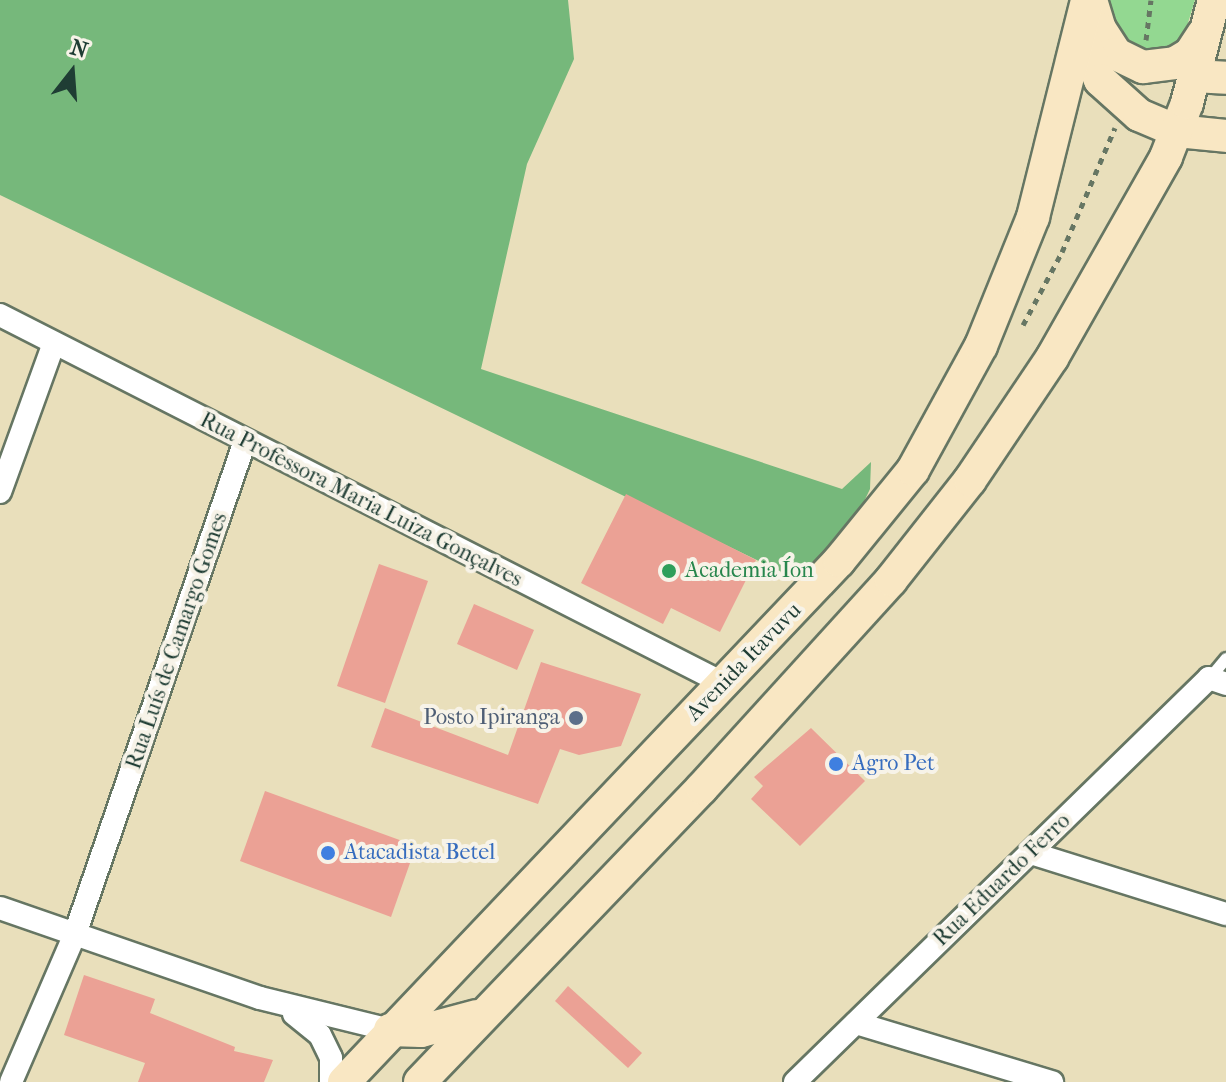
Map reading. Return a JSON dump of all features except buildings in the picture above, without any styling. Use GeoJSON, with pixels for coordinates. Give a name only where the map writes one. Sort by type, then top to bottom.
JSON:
{"type":"FeatureCollection","features":[{"type":"Feature","properties":{"kind":"main road"},"geometry":{"type":"LineString","coordinates":[[1089,0],[1100,29],[1116,54],[1143,67],[1175,63],[1190,54],[1210,14]]}},
{"type":"Feature","properties":{"kind":"main road","name":"Avenida Itavuvu"},"geometry":{"type":"LineString","coordinates":[[341,1076],[390,1030],[839,561],[913,470],[981,346],[1033,217],[1089,0]]}},
{"type":"Feature","properties":{"kind":"main road"},"geometry":{"type":"LineString","coordinates":[[420,1082],[479,1015],[702,788],[891,580],[970,480],[1052,358],[1177,131],[1210,14]]}},
{"type":"Feature","properties":{"kind":"main road"},"geometry":{"type":"LineString","coordinates":[[1081,35],[1100,80],[1139,115],[1177,131],[1226,136]]}},
{"type":"Feature","properties":{"kind":"main road"},"geometry":{"type":"LineString","coordinates":[[1193,76],[1226,78]]}},
{"type":"Feature","properties":{"kind":"main road"},"geometry":{"type":"LineString","coordinates":[[390,1030],[421,1031],[479,1015]]}},
{"type":"Feature","properties":{"kind":"street","name":"Rua Professora Maria Luiza Gonçalves"},"geometry":{"type":"LineString","coordinates":[[0,315],[723,683]]}},
{"type":"Feature","properties":{"kind":"street"},"geometry":{"type":"LineString","coordinates":[[0,492],[54,343]]}},
{"type":"Feature","properties":{"kind":"street","name":"Rua Luís de Camargo Gomes"},"geometry":{"type":"LineString","coordinates":[[11,1082],[75,934],[245,441]]}},
{"type":"Feature","properties":{"kind":"street","name":"Rua Eduardo Ferro"},"geometry":{"type":"LineString","coordinates":[[795,1082],[1031,853],[1218,681]]}},
{"type":"Feature","properties":{"kind":"street"},"geometry":{"type":"LineString","coordinates":[[1031,853],[1226,914]]}},
{"type":"Feature","properties":{"kind":"street"},"geometry":{"type":"LineString","coordinates":[[0,908],[260,998],[390,1030]]}},
{"type":"Feature","properties":{"kind":"street"},"geometry":{"type":"LineString","coordinates":[[260,998],[301,1017],[320,1035],[341,1076]]}},
{"type":"Feature","properties":{"kind":"street"},"geometry":{"type":"LineString","coordinates":[[856,1023],[1052,1082]]}},
{"type":"Feature","properties":{"kind":"street"},"geometry":{"type":"LineString","coordinates":[[444,1082],[457,1039]]}},
{"type":"Feature","properties":{"kind":"lane"},"geometry":{"type":"LineString","coordinates":[[1218,681],[1226,658]]}},
{"type":"Feature","properties":{"kind":"green space"},"geometry":{"type":"Polygon","coordinates":[[[0,0],[568,0],[574,59],[527,164],[481,369],[842,489],[871,462],[870,489],[859,512],[829,552],[794,578],[0,195],[0,0]]]}},
{"type":"Feature","properties":{"kind":"green space"},"geometry":{"type":"Polygon","coordinates":[[[1109,0],[1195,0],[1184,36],[1173,51],[1136,52],[1107,25],[1109,0]]]}},
{"type":"Feature","properties":{"kind":"place","name":"Academia Íon"},"geometry":{"type":"Point","coordinates":[669,571]}},
{"type":"Feature","properties":{"kind":"place","name":"Posto Ipiranga"},"geometry":{"type":"Point","coordinates":[576,718]}},
{"type":"Feature","properties":{"kind":"place","name":"Agro Pet"},"geometry":{"type":"Point","coordinates":[836,764]}},
{"type":"Feature","properties":{"kind":"place","name":"Atacadista Betel"},"geometry":{"type":"Point","coordinates":[328,853]}}]}
